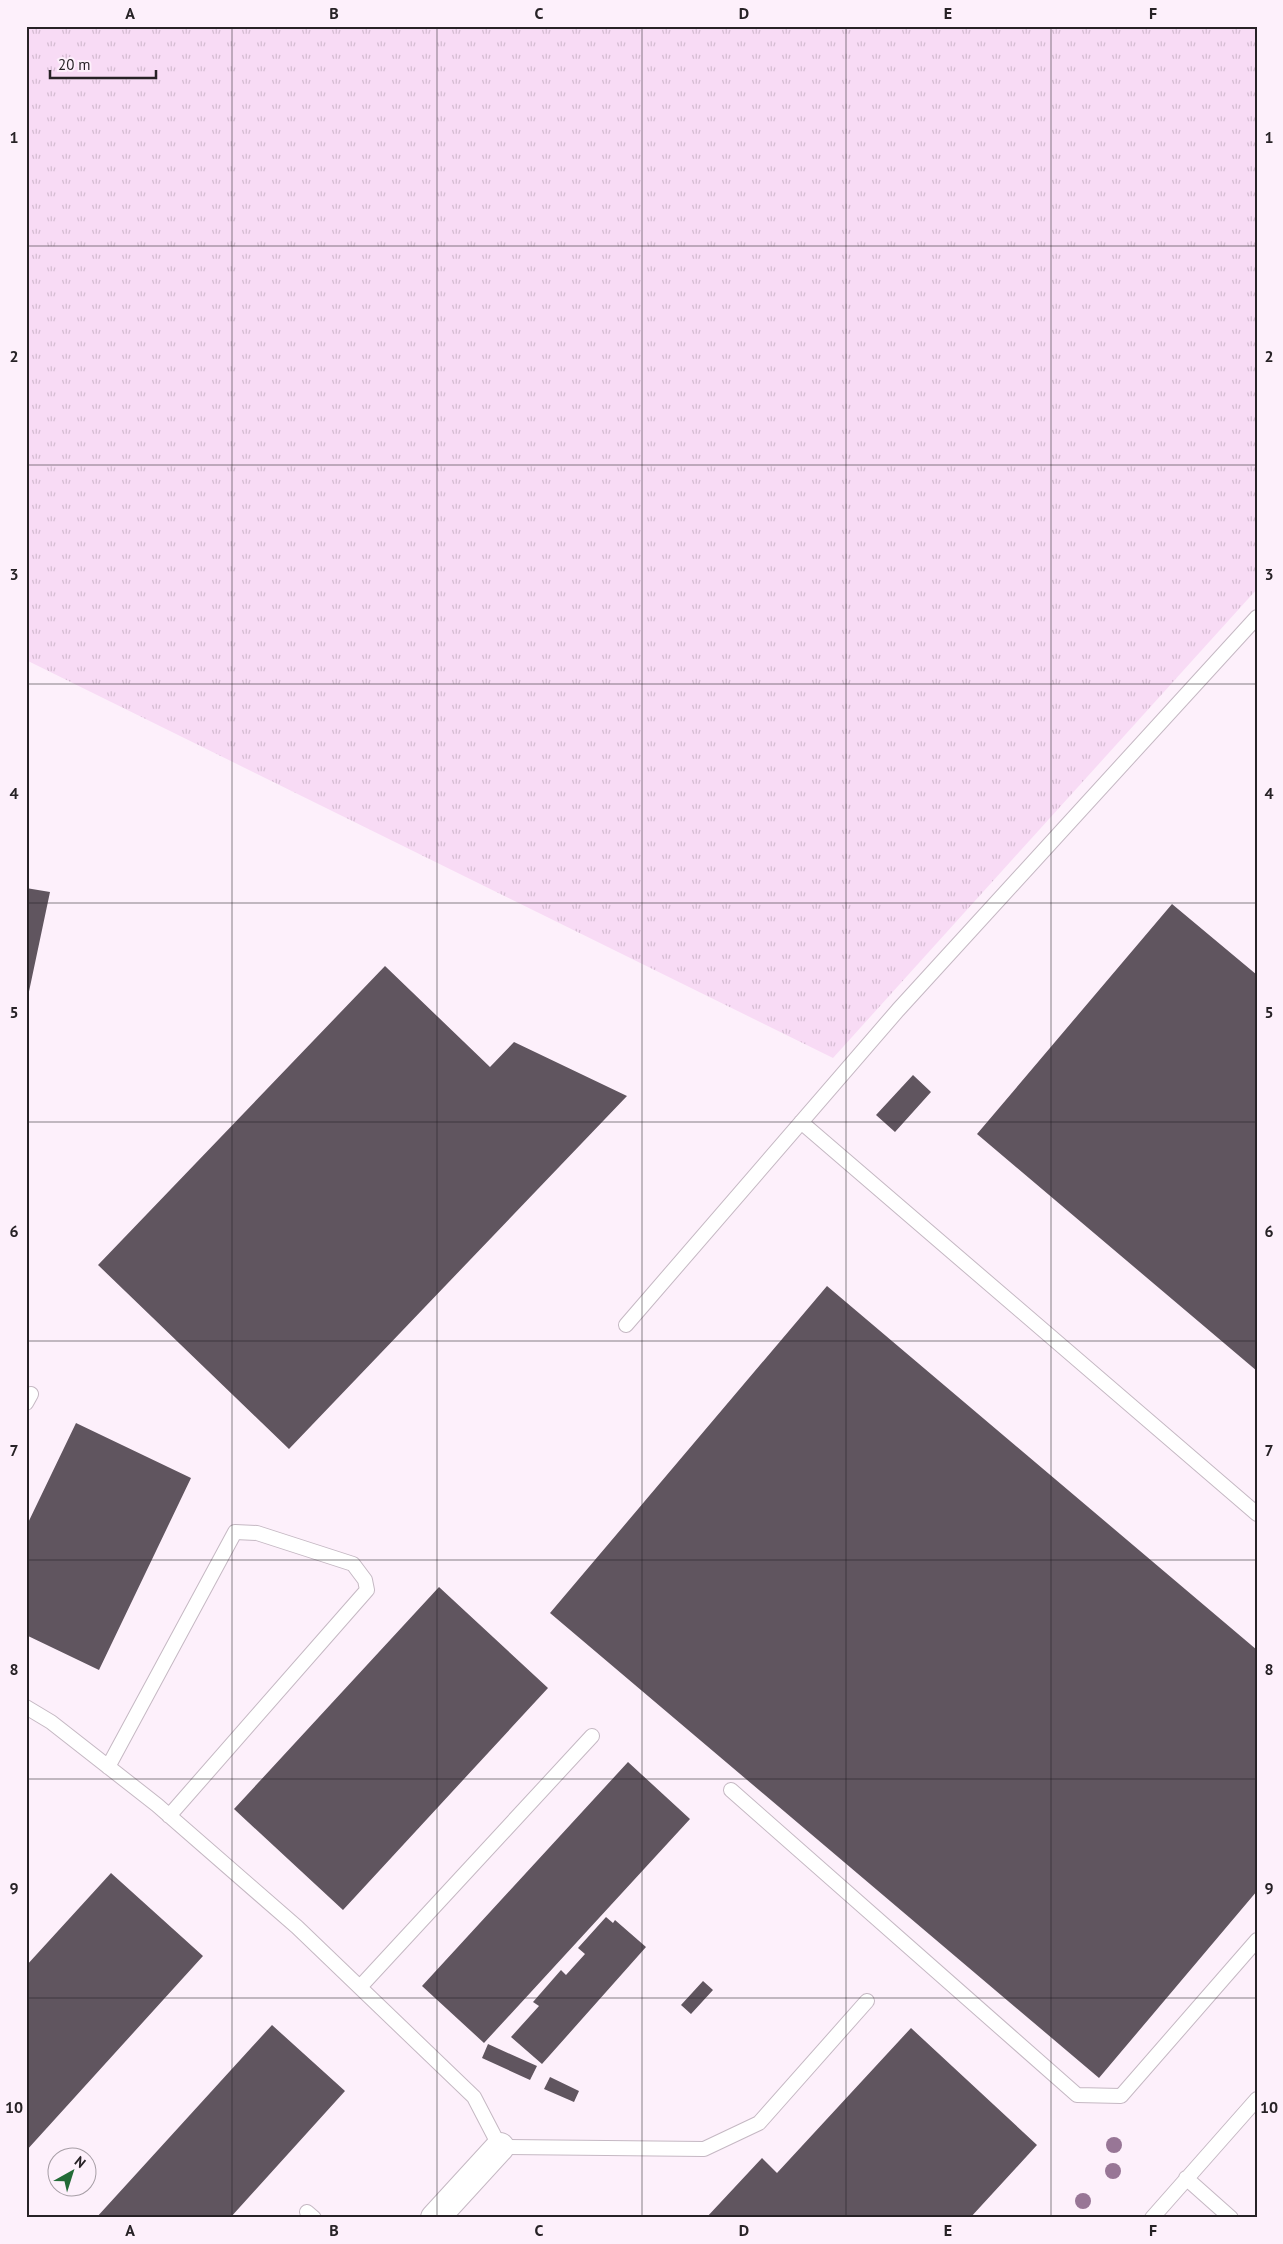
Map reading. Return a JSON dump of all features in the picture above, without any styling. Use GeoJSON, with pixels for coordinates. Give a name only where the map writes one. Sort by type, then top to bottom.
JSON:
{"type":"FeatureCollection","features":[{"type":"Feature","properties":{"kind":"street"},"geometry":{"type":"LineString","coordinates":[[436,2218],[500,2147]]}},
{"type":"Feature","properties":{"kind":"lane"},"geometry":{"type":"LineString","coordinates":[[626,1325],[898,1010],[1257,617]]}},
{"type":"Feature","properties":{"kind":"lane"},"geometry":{"type":"LineString","coordinates":[[801,1122],[1257,1514]]}},
{"type":"Feature","properties":{"kind":"lane"},"geometry":{"type":"LineString","coordinates":[[108,1766],[235,1532],[257,1533],[353,1564],[365,1580],[367,1590],[170,1816]]}},
{"type":"Feature","properties":{"kind":"lane"},"geometry":{"type":"LineString","coordinates":[[26,1707],[51,1722],[170,1816],[297,1927],[474,2097],[500,2147],[704,2150],[759,2123],[867,2001]]}},
{"type":"Feature","properties":{"kind":"lane"},"geometry":{"type":"LineString","coordinates":[[360,1987],[592,1736]]}},
{"type":"Feature","properties":{"kind":"lane"},"geometry":{"type":"LineString","coordinates":[[731,1790],[1077,2095],[1121,2096],[1257,1940]]}},
{"type":"Feature","properties":{"kind":"lane"},"geometry":{"type":"LineString","coordinates":[[1152,2218],[1257,2099]]}},
{"type":"Feature","properties":{"kind":"lane"},"geometry":{"type":"LineString","coordinates":[[1186,2178],[1231,2218]]}},
{"type":"Feature","properties":{"kind":"green space"},"geometry":{"type":"Polygon","coordinates":[[[26,26],[1257,26],[1257,589],[833,1058],[26,660],[26,26]]]}},
{"type":"Feature","properties":{"kind":"building"},"geometry":{"type":"Polygon","coordinates":[[[26,888],[50,892],[27,1001],[26,1001],[26,888]]]}},
{"type":"Feature","properties":{"kind":"building"},"geometry":{"type":"Polygon","coordinates":[[[1172,904],[1257,975],[1257,1371],[977,1134],[1172,904]]]}},
{"type":"Feature","properties":{"kind":"building"},"geometry":{"type":"Polygon","coordinates":[[[385,966],[490,1067],[514,1042],[627,1096],[289,1449],[98,1265],[385,966]]]}},
{"type":"Feature","properties":{"kind":"building"},"geometry":{"type":"Polygon","coordinates":[[[913,1075],[931,1092],[895,1132],[876,1115],[913,1075]]]}},
{"type":"Feature","properties":{"kind":"building"},"geometry":{"type":"Polygon","coordinates":[[[827,1286],[1257,1650],[1257,1891],[1099,2078],[550,1613],[827,1286]]]}},
{"type":"Feature","properties":{"kind":"building"},"geometry":{"type":"Polygon","coordinates":[[[76,1423],[191,1478],[99,1670],[26,1635],[26,1527],[76,1423]]]}},
{"type":"Feature","properties":{"kind":"building"},"geometry":{"type":"Polygon","coordinates":[[[439,1587],[548,1688],[343,1910],[234,1809],[439,1587]]]}},
{"type":"Feature","properties":{"kind":"building"},"geometry":{"type":"Polygon","coordinates":[[[628,1762],[690,1819],[484,2043],[422,1986],[628,1762]]]}},
{"type":"Feature","properties":{"kind":"building"},"geometry":{"type":"Polygon","coordinates":[[[111,1873],[203,1956],[26,2151],[26,1966],[111,1873]]]}},
{"type":"Feature","properties":{"kind":"building"},"geometry":{"type":"Polygon","coordinates":[[[606,1917],[613,1923],[615,1920],[646,1947],[542,2064],[511,2037],[539,2006],[533,2002],[561,1970],[566,1975],[585,1954],[578,1948],[606,1917]]]}},
{"type":"Feature","properties":{"kind":"building"},"geometry":{"type":"Polygon","coordinates":[[[703,1981],[713,1990],[691,2014],[681,2005],[703,1981]]]}},
{"type":"Feature","properties":{"kind":"building"},"geometry":{"type":"Polygon","coordinates":[[[272,2025],[345,2091],[230,2218],[96,2218],[272,2025]]]}},
{"type":"Feature","properties":{"kind":"building"},"geometry":{"type":"Polygon","coordinates":[[[911,2028],[1037,2145],[970,2218],[706,2218],[762,2158],[777,2173],[911,2028]]]}},
{"type":"Feature","properties":{"kind":"building"},"geometry":{"type":"Polygon","coordinates":[[[488,2044],[537,2066],[530,2080],[482,2058],[488,2044]]]}},
{"type":"Feature","properties":{"kind":"building"},"geometry":{"type":"Polygon","coordinates":[[[550,2077],[579,2091],[574,2102],[544,2089],[550,2077]]]}}]}
